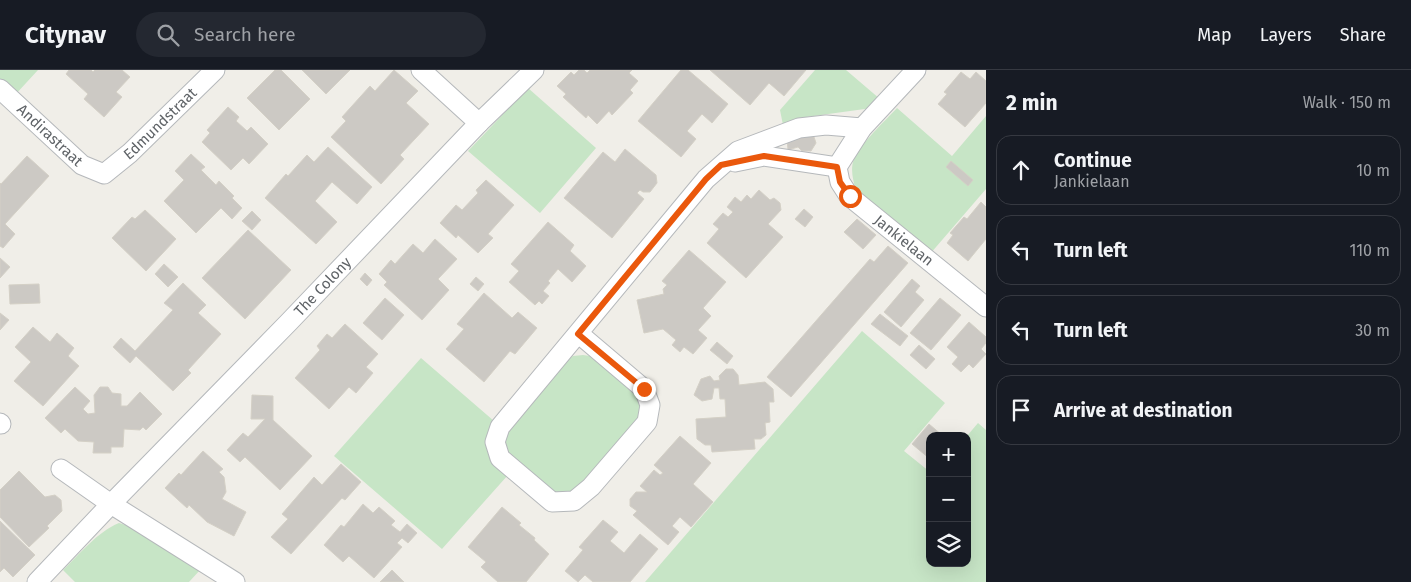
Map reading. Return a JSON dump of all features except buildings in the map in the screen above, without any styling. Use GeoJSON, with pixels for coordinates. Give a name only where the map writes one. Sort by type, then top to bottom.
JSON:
{"type":"FeatureCollection","features":[{"type":"Feature","properties":{"kind":"street","name":"Edmundstraat"},"geometry":{"type":"LineString","coordinates":[[104,174],[130,153],[215,70]]}},
{"type":"Feature","properties":{"kind":"street"},"geometry":{"type":"LineString","coordinates":[[421,70],[479,123]]}},
{"type":"Feature","properties":{"kind":"street","name":"The Colony"},"geometry":{"type":"LineString","coordinates":[[37,582],[479,123],[534,70]]}},
{"type":"Feature","properties":{"kind":"street"},"geometry":{"type":"LineString","coordinates":[[721,165],[764,156],[837,167],[862,128],[916,70]]}},
{"type":"Feature","properties":{"kind":"street","name":"Andirastraat"},"geometry":{"type":"LineString","coordinates":[[0,89],[82,165],[104,174]]}},
{"type":"Feature","properties":{"kind":"street"},"geometry":{"type":"LineString","coordinates":[[578,334],[644,389],[650,405],[646,422],[592,487],[574,501],[552,502],[500,458],[495,442],[500,427],[706,179],[721,165],[738,152],[799,128],[826,125],[862,128]]}},
{"type":"Feature","properties":{"kind":"street","name":"Jankielaan"},"geometry":{"type":"LineString","coordinates":[[837,167],[840,182],[850,196],[986,307]]}},
{"type":"Feature","properties":{"kind":"street"},"geometry":{"type":"LineString","coordinates":[[60,469],[111,504],[235,582]]}},
{"type":"Feature","properties":{"kind":"green space"},"geometry":{"type":"Polygon","coordinates":[[[0,70],[38,70],[15,95],[0,81],[0,70]]]}},
{"type":"Feature","properties":{"kind":"green space"},"geometry":{"type":"Polygon","coordinates":[[[815,70],[846,70],[880,99],[872,108],[799,118],[783,125],[780,110],[815,70]]]}},
{"type":"Feature","properties":{"kind":"green space"},"geometry":{"type":"Polygon","coordinates":[[[528,88],[596,148],[540,213],[468,151],[528,88]]]}},
{"type":"Feature","properties":{"kind":"green space"},"geometry":{"type":"Polygon","coordinates":[[[897,108],[952,156],[986,116],[986,189],[930,254],[856,190],[852,175],[852,167],[857,153],[897,108]]]}},
{"type":"Feature","properties":{"kind":"green space"},"geometry":{"type":"Polygon","coordinates":[[[862,331],[945,403],[904,451],[926,469],[926,567],[971,567],[970,432],[978,423],[986,430],[986,582],[645,582],[862,331]]]}},
{"type":"Feature","properties":{"kind":"green space"},"geometry":{"type":"Polygon","coordinates":[[[573,356],[590,356],[637,396],[640,408],[639,418],[576,492],[569,494],[552,492],[505,450],[505,434],[566,361],[573,356]]]}},
{"type":"Feature","properties":{"kind":"green space"},"geometry":{"type":"Polygon","coordinates":[[[421,358],[494,421],[508,475],[442,549],[334,456],[421,358]]]}},
{"type":"Feature","properties":{"kind":"green space"},"geometry":{"type":"Polygon","coordinates":[[[119,523],[132,527],[201,569],[189,582],[75,582],[63,570],[103,532],[119,523]]]}},
{"type":"Feature","properties":{"kind":"route"},"geometry":{"type":"LineString","coordinates":[[644,389],[578,334],[706,179],[721,165],[764,156],[837,167],[840,182],[850,196]]}}]}
